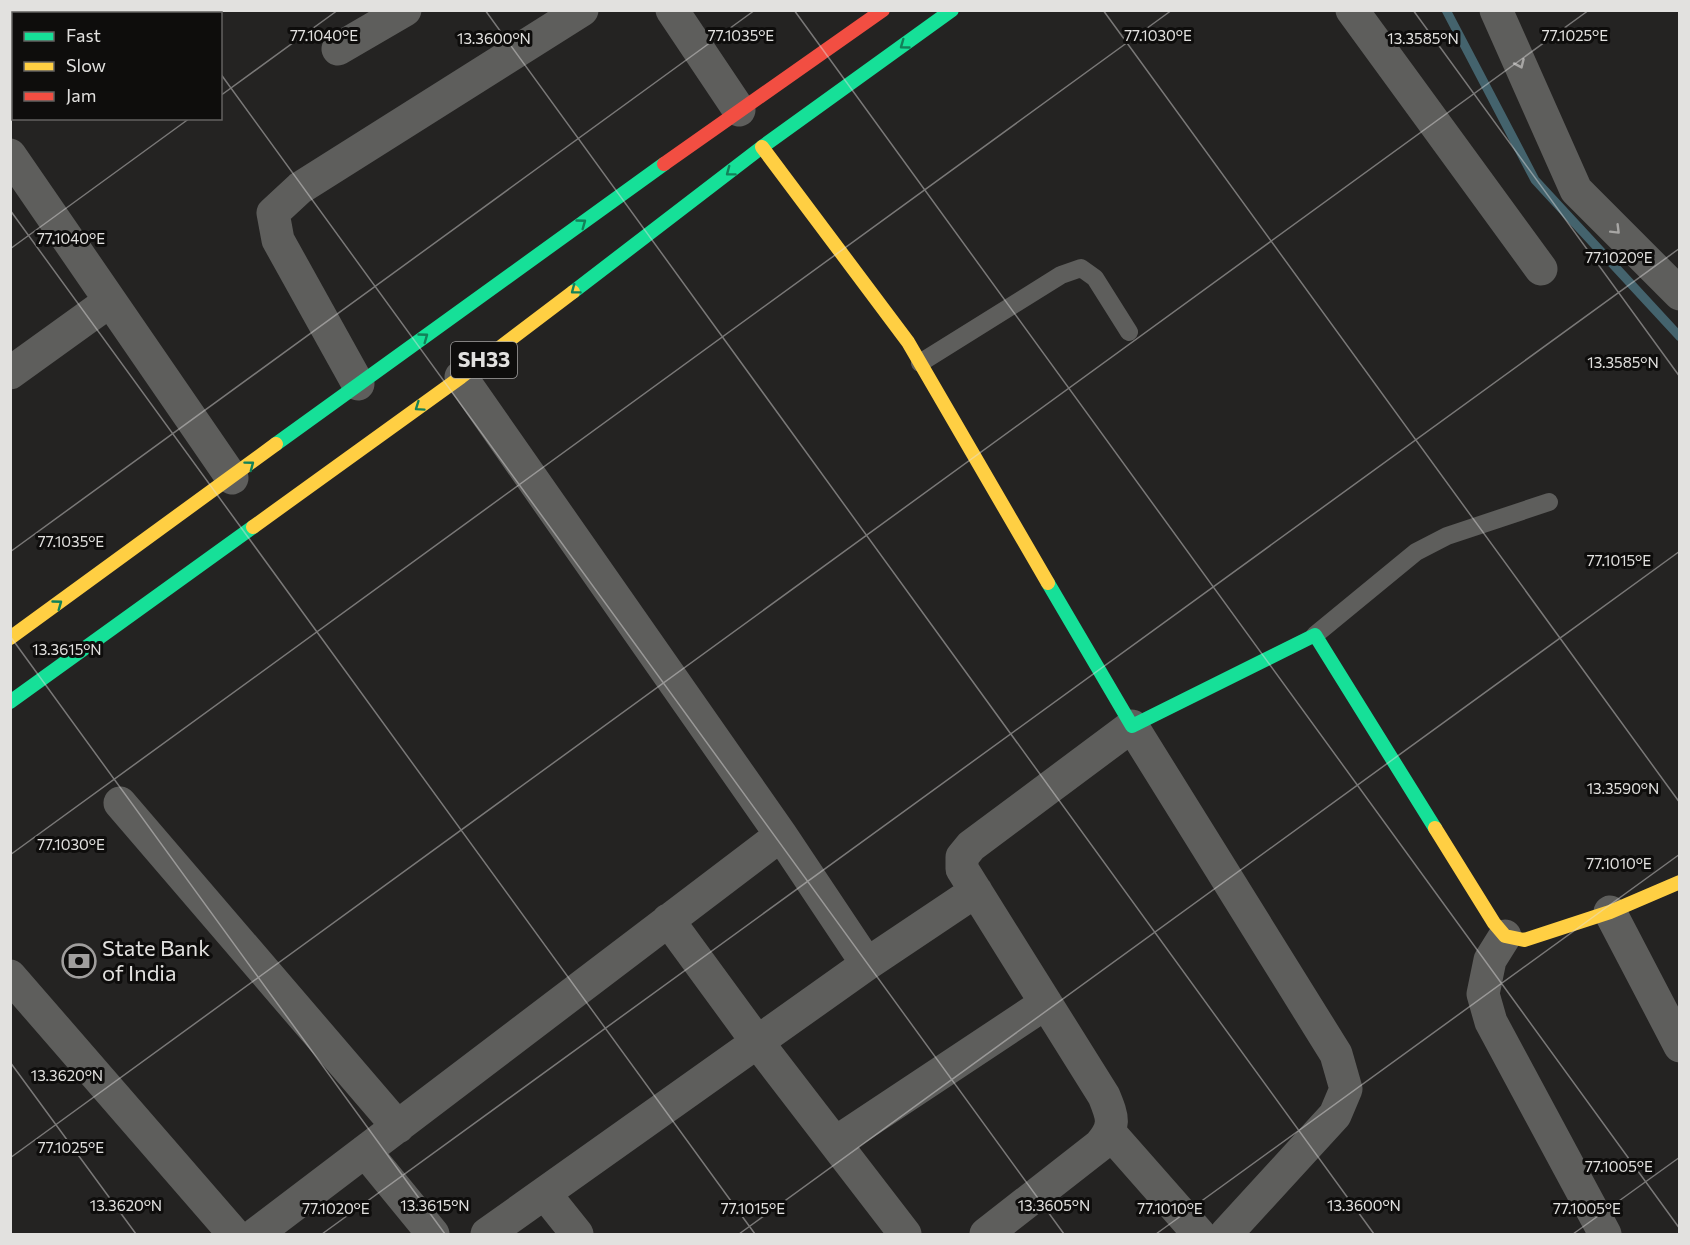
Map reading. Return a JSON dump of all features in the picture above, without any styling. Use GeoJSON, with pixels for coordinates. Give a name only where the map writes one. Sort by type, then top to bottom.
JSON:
{"type":"FeatureCollection","features":[{"type":"Feature","properties":{"kind":"main road","name":"SH33"},"geometry":{"type":"LineString","coordinates":[[10,638],[358,384],[739,110],[883,10]]}},
{"type":"Feature","properties":{"kind":"main road","name":"SH33"},"geometry":{"type":"LineString","coordinates":[[10,702],[461,377],[762,147],[952,10]]}},
{"type":"Feature","properties":{"kind":"main road"},"geometry":{"type":"LineString","coordinates":[[762,147],[908,342],[1132,726],[1315,635],[1494,923],[1505,936],[1524,940],[1610,912],[1680,882]]}},
{"type":"Feature","properties":{"kind":"street"},"geometry":{"type":"LineString","coordinates":[[338,49],[405,10]]}},
{"type":"Feature","properties":{"kind":"street"},"geometry":{"type":"LineString","coordinates":[[358,384],[278,240],[273,213],[300,188],[582,10]]}},
{"type":"Feature","properties":{"kind":"street"},"geometry":{"type":"LineString","coordinates":[[672,10],[739,110]]}},
{"type":"Feature","properties":{"kind":"street"},"geometry":{"type":"LineString","coordinates":[[1352,10],[1541,269]]}},
{"type":"Feature","properties":{"kind":"street"},"geometry":{"type":"LineString","coordinates":[[1496,10],[1576,190],[1680,294]]}},
{"type":"Feature","properties":{"kind":"street"},"geometry":{"type":"LineString","coordinates":[[10,155],[232,478]]}},
{"type":"Feature","properties":{"kind":"street"},"geometry":{"type":"LineString","coordinates":[[10,373],[110,301]]}},
{"type":"Feature","properties":{"kind":"street"},"geometry":{"type":"LineString","coordinates":[[461,377],[781,835],[867,964]]}},
{"type":"Feature","properties":{"kind":"street"},"geometry":{"type":"LineString","coordinates":[[986,1234],[1100,1145],[1110,1133],[1112,1116],[1104,1096],[962,869],[962,857],[970,846],[1132,726],[1336,1054],[1346,1089],[1335,1115],[1226,1234]]}},
{"type":"Feature","properties":{"kind":"street"},"geometry":{"type":"LineString","coordinates":[[120,803],[398,1126]]}},
{"type":"Feature","properties":{"kind":"street"},"geometry":{"type":"LineString","coordinates":[[256,1234],[781,835]]}},
{"type":"Feature","properties":{"kind":"street"},"geometry":{"type":"LineString","coordinates":[[487,1234],[867,964],[976,891]]}},
{"type":"Feature","properties":{"kind":"street"},"geometry":{"type":"LineString","coordinates":[[1610,912],[1680,1046]]}},
{"type":"Feature","properties":{"kind":"street"},"geometry":{"type":"LineString","coordinates":[[668,920],[835,1143],[890,1228]]}},
{"type":"Feature","properties":{"kind":"street"},"geometry":{"type":"LineString","coordinates":[[1505,936],[1490,960],[1483,994],[1491,1022],[1605,1234]]}},
{"type":"Feature","properties":{"kind":"street"},"geometry":{"type":"LineString","coordinates":[[10,976],[234,1234]]}},
{"type":"Feature","properties":{"kind":"street"},"geometry":{"type":"LineString","coordinates":[[835,1143],[1046,1003]]}},
{"type":"Feature","properties":{"kind":"street"},"geometry":{"type":"LineString","coordinates":[[1110,1133],[1199,1234]]}},
{"type":"Feature","properties":{"kind":"street"},"geometry":{"type":"LineString","coordinates":[[365,1151],[433,1234]]}},
{"type":"Feature","properties":{"kind":"street"},"geometry":{"type":"LineString","coordinates":[[545,1194],[577,1234]]}},
{"type":"Feature","properties":{"kind":"lane"},"geometry":{"type":"LineString","coordinates":[[920,363],[1061,275],[1081,268],[1095,278],[1129,332]]}},
{"type":"Feature","properties":{"kind":"lane"},"geometry":{"type":"LineString","coordinates":[[1315,635],[1416,552],[1447,536],[1548,502]]}},
{"type":"Feature","properties":{"kind":"waterway"},"geometry":{"type":"LineString","coordinates":[[1446,10],[1535,180],[1680,337]]}},
{"type":"Feature","properties":{"kind":"traffic: fast"},"geometry":{"type":"LineString","coordinates":[[573,292],[762,147],[952,10]]}},
{"type":"Feature","properties":{"kind":"traffic: fast"},"geometry":{"type":"LineString","coordinates":[[276,444],[664,164]]}},
{"type":"Feature","properties":{"kind":"traffic: fast"},"geometry":{"type":"LineString","coordinates":[[10,702],[253,527]]}},
{"type":"Feature","properties":{"kind":"traffic: fast"},"geometry":{"type":"LineString","coordinates":[[1048,583],[1132,726],[1315,635],[1435,828]]}},
{"type":"Feature","properties":{"kind":"traffic: slow"},"geometry":{"type":"LineString","coordinates":[[762,147],[908,342],[1048,583]]}},
{"type":"Feature","properties":{"kind":"traffic: slow"},"geometry":{"type":"LineString","coordinates":[[253,527],[461,377],[573,292]]}},
{"type":"Feature","properties":{"kind":"traffic: slow"},"geometry":{"type":"LineString","coordinates":[[10,638],[276,444]]}},
{"type":"Feature","properties":{"kind":"traffic: slow"},"geometry":{"type":"LineString","coordinates":[[1435,828],[1494,923],[1505,936],[1524,940],[1610,912],[1680,882]]}},
{"type":"Feature","properties":{"kind":"traffic: jam"},"geometry":{"type":"LineString","coordinates":[[664,164],[883,10]]}},
{"type":"Feature","properties":{"kind":"place","name":"State Bank of India"},"geometry":{"type":"Point","coordinates":[79,961]}}]}
